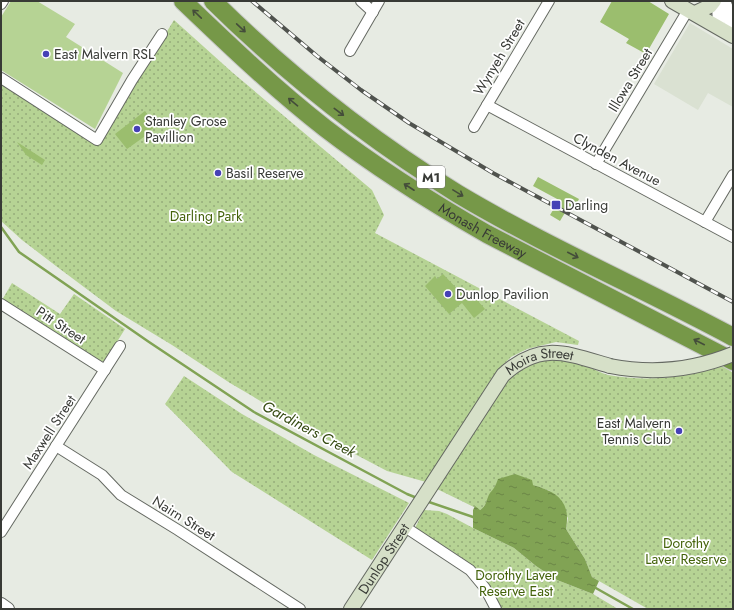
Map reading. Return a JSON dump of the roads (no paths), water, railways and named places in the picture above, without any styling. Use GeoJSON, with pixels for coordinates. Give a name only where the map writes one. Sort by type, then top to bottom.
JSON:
{"type":"FeatureCollection","features":[{"type":"Feature","properties":{"kind":"highway","name":"Monash Freeway"},"geometry":{"type":"LineString","coordinates":[[183,1],[281,92],[326,129],[395,178],[448,212],[487,234],[733,360]]}},
{"type":"Feature","properties":{"kind":"highway","name":"Monash Freeway"},"geometry":{"type":"LineString","coordinates":[[213,1],[264,50],[319,96],[374,138],[431,176],[459,194],[518,227],[733,337]]}},
{"type":"Feature","properties":{"kind":"main road"},"geometry":{"type":"LineString","coordinates":[[672,1],[733,36]]}},
{"type":"Feature","properties":{"kind":"main road"},"geometry":{"type":"LineString","coordinates":[[691,12],[710,6],[714,1]]}},
{"type":"Feature","properties":{"kind":"main road","name":"Moira Street"},"geometry":{"type":"LineString","coordinates":[[417,508],[503,375],[514,365],[529,357],[559,352],[610,366],[633,370],[664,370],[707,363],[733,354]]}},
{"type":"Feature","properties":{"kind":"main road","name":"Dunlop Street"},"geometry":{"type":"LineString","coordinates":[[351,609],[417,508]]}},
{"type":"Feature","properties":{"kind":"street"},"geometry":{"type":"LineString","coordinates":[[361,1],[373,12]]}},
{"type":"Feature","properties":{"kind":"street"},"geometry":{"type":"LineString","coordinates":[[350,51],[379,1]]}},
{"type":"Feature","properties":{"kind":"street","name":"Wynyeh Street"},"geometry":{"type":"LineString","coordinates":[[474,127],[549,1]]}},
{"type":"Feature","properties":{"kind":"street"},"geometry":{"type":"LineString","coordinates":[[718,1],[719,28]]}},
{"type":"Feature","properties":{"kind":"street"},"geometry":{"type":"LineString","coordinates":[[724,1],[731,17],[733,36]]}},
{"type":"Feature","properties":{"kind":"street","name":"Illowa Street"},"geometry":{"type":"LineString","coordinates":[[596,164],[691,12]]}},
{"type":"Feature","properties":{"kind":"street"},"geometry":{"type":"LineString","coordinates":[[1,78],[97,140],[132,80],[162,34]]}},
{"type":"Feature","properties":{"kind":"street","name":"Clynden Avenue"},"geometry":{"type":"LineString","coordinates":[[487,105],[733,237]]}},
{"type":"Feature","properties":{"kind":"street"},"geometry":{"type":"LineString","coordinates":[[705,222],[733,175]]}},
{"type":"Feature","properties":{"kind":"street","name":"Pitt Street"},"geometry":{"type":"LineString","coordinates":[[1,304],[105,370]]}},
{"type":"Feature","properties":{"kind":"street","name":"Maxwell Street"},"geometry":{"type":"LineString","coordinates":[[1,532],[120,346]]}},
{"type":"Feature","properties":{"kind":"street","name":"Nairn Street"},"geometry":{"type":"LineString","coordinates":[[56,446],[102,475],[121,495],[300,609]]}},
{"type":"Feature","properties":{"kind":"street"},"geometry":{"type":"LineString","coordinates":[[405,527],[470,570],[485,588],[496,609]]}},
{"type":"Feature","properties":{"kind":"street"},"geometry":{"type":"LineString","coordinates":[[1,604],[8,609]]}},
{"type":"Feature","properties":{"kind":"water"},"geometry":{"type":"Polygon","coordinates":[[[515,474],[532,480],[533,485],[549,491],[561,500],[566,512],[566,529],[585,559],[592,577],[599,581],[593,594],[557,580],[536,566],[514,548],[473,528],[473,510],[475,506],[480,510],[484,506],[498,479],[515,474]]]}},
{"type":"Feature","properties":{"kind":"waterway","name":"Gardiners Creek"},"geometry":{"type":"LineString","coordinates":[[1,227],[19,252],[149,342],[254,412],[417,498]]}},
{"type":"Feature","properties":{"kind":"waterway","name":"Gardiners Creek"},"geometry":{"type":"LineString","coordinates":[[426,501],[476,518]]}},
{"type":"Feature","properties":{"kind":"waterway","name":"Gardiners Creek"},"geometry":{"type":"LineString","coordinates":[[594,587],[633,609]]}},
{"type":"Feature","properties":{"kind":"railway"},"geometry":{"type":"LineString","coordinates":[[252,1],[317,56],[361,90],[409,123],[493,173],[733,302]]}},
{"type":"Feature","properties":{"kind":"place","name":"East Malvern RSL"},"geometry":{"type":"Point","coordinates":[46,54]}},
{"type":"Feature","properties":{"kind":"place","name":"Stanley Grose Pavillion"},"geometry":{"type":"Point","coordinates":[137,129]}},
{"type":"Feature","properties":{"kind":"place","name":"Basil Reserve"},"geometry":{"type":"Point","coordinates":[218,173]}},
{"type":"Feature","properties":{"kind":"place","name":"Darling"},"geometry":{"type":"Point","coordinates":[556,205]}},
{"type":"Feature","properties":{"kind":"place","name":"Dunlop Pavilion"},"geometry":{"type":"Point","coordinates":[448,294]}},
{"type":"Feature","properties":{"kind":"place","name":"East Malvern Tennis Club"},"geometry":{"type":"Point","coordinates":[679,431]}},
{"type":"Feature","properties":{"kind":"park label","name":"Darling Park"},"geometry":{"type":"Point","coordinates":[206,216]}},
{"type":"Feature","properties":{"kind":"park label","name":"Dorothy Laver Reserve"},"geometry":{"type":"Point","coordinates":[686,552]}},
{"type":"Feature","properties":{"kind":"park label","name":"Dorothy Laver Reserve East"},"geometry":{"type":"Point","coordinates":[516,584]}}]}
